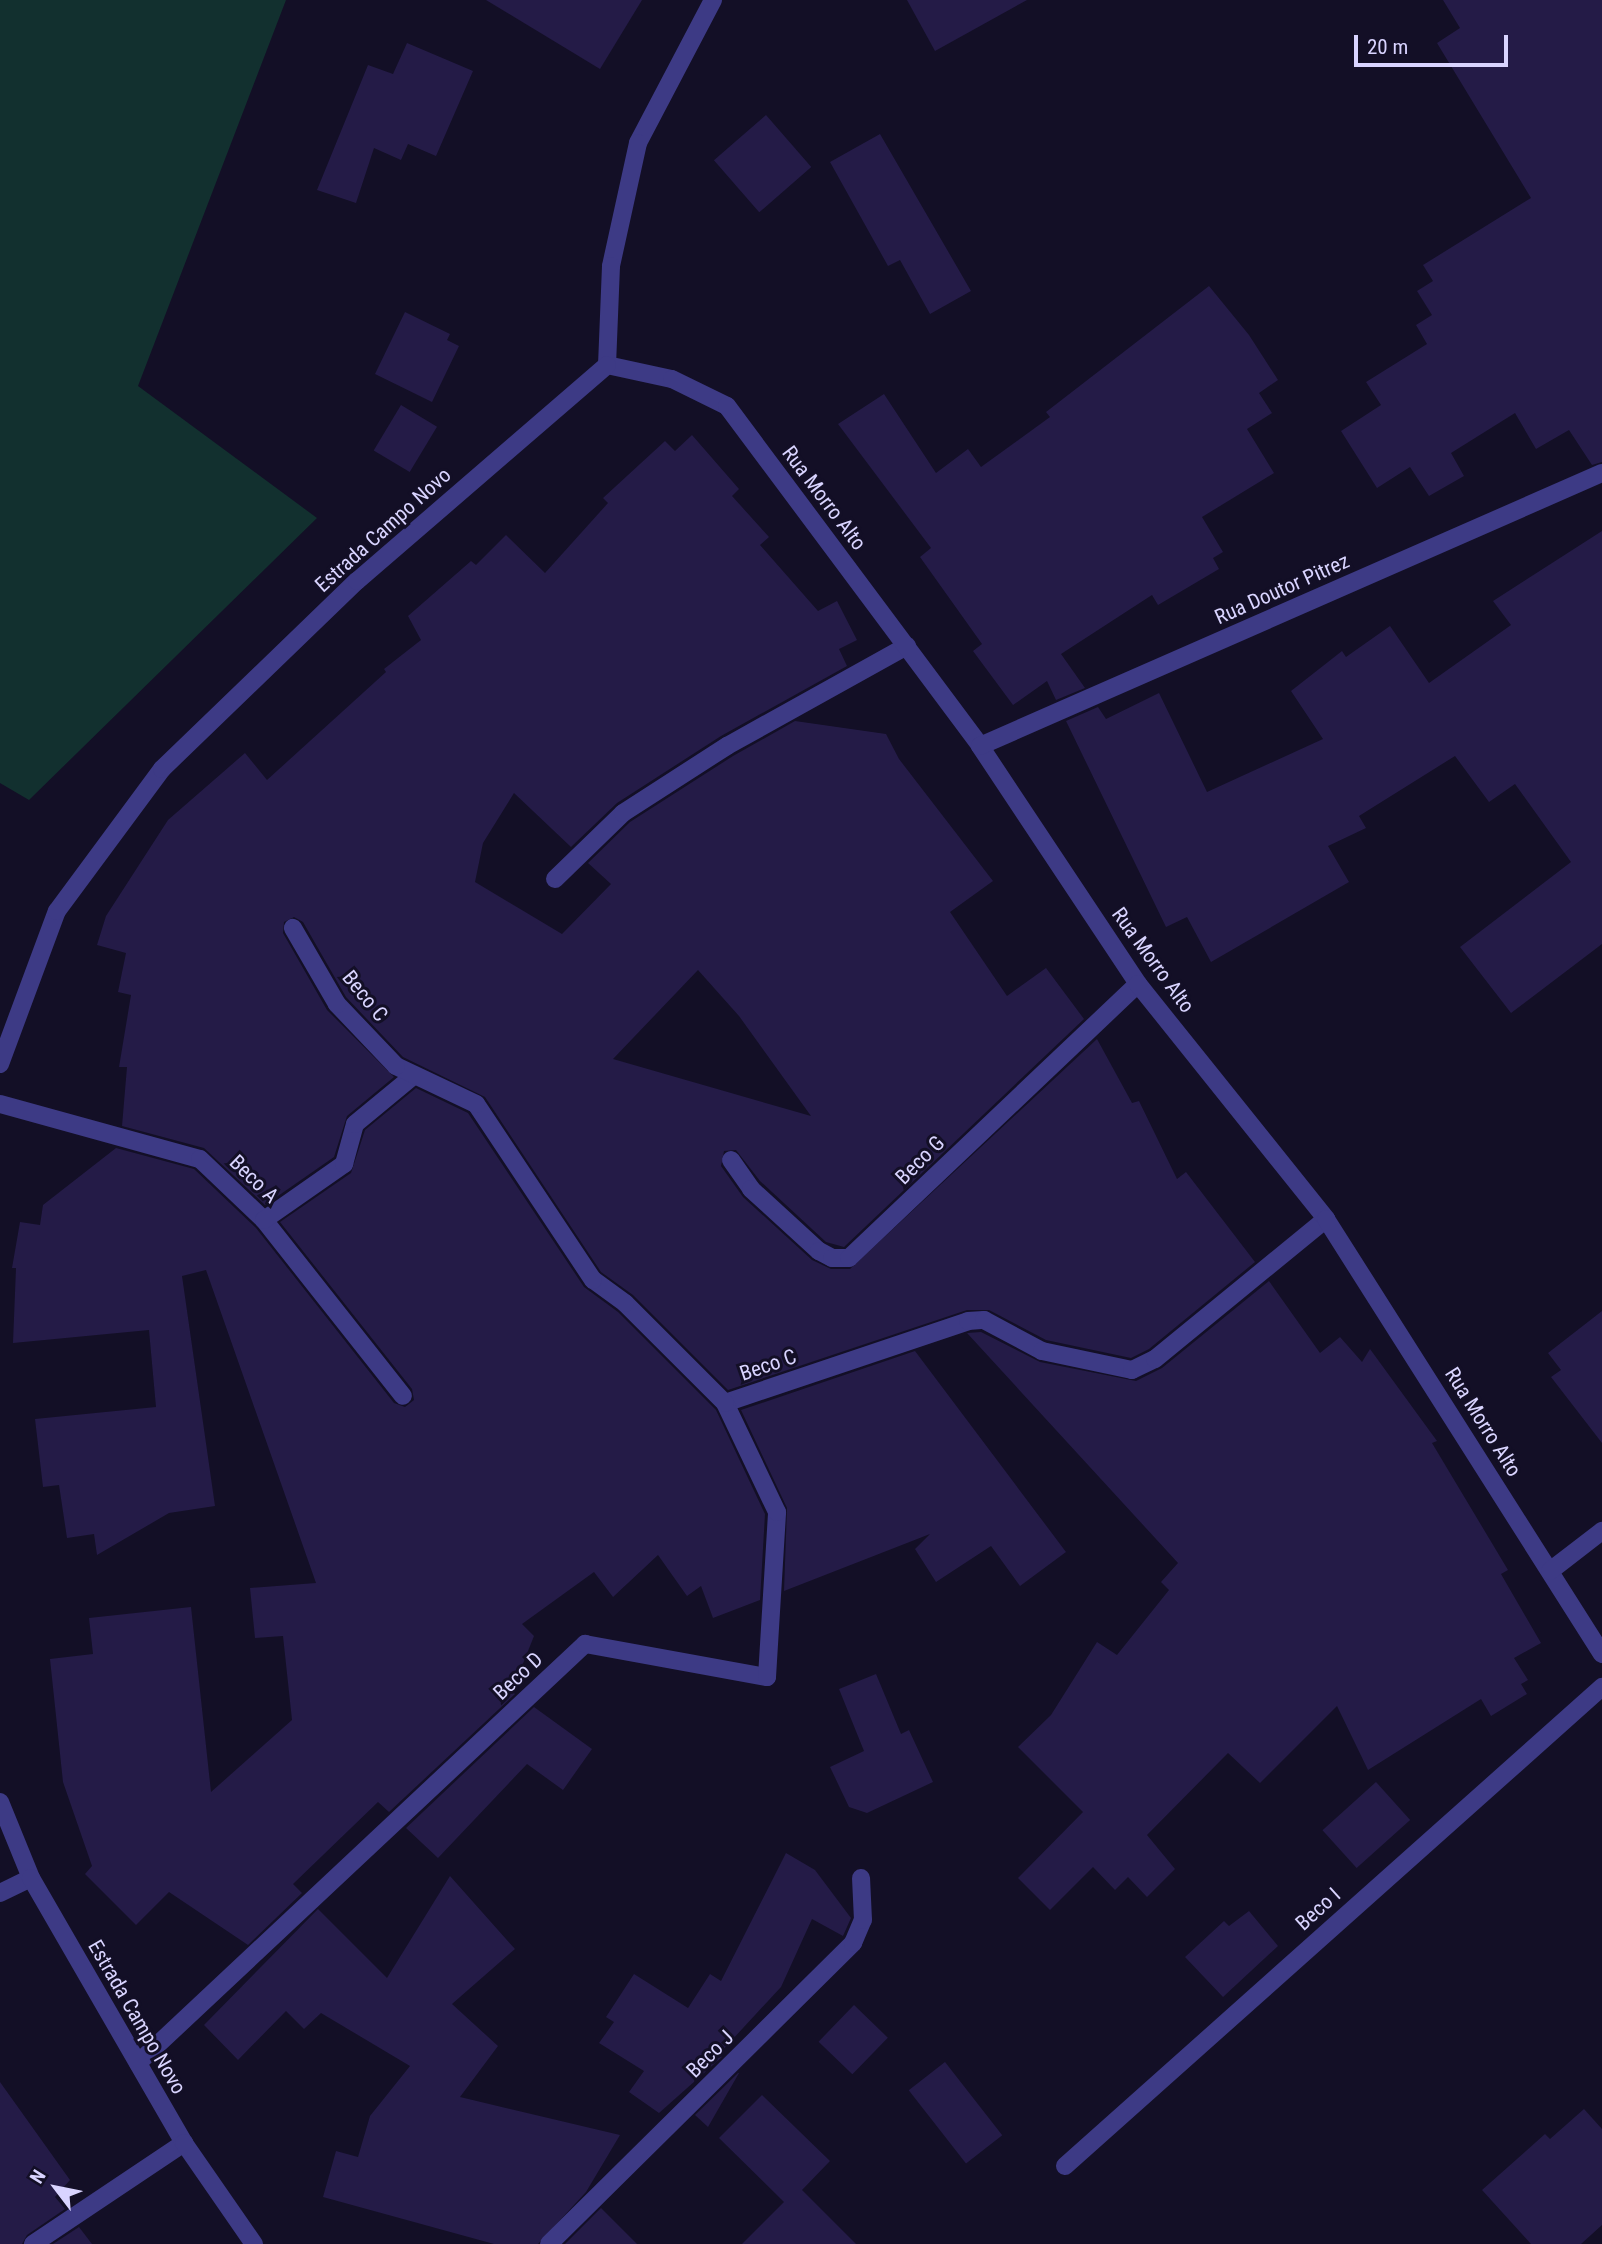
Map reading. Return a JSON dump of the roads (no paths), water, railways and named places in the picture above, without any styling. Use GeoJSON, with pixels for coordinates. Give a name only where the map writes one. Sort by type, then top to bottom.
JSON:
{"type":"FeatureCollection","features":[{"type":"Feature","properties":{"kind":"street"},"geometry":{"type":"LineString","coordinates":[[607,365],[611,266],[638,143],[713,0]]}},
{"type":"Feature","properties":{"kind":"street","name":"Rua Morro Alto"},"geometry":{"type":"LineString","coordinates":[[607,365],[672,379],[727,406],[980,746],[1138,984],[1326,1219],[1602,1654]]}},
{"type":"Feature","properties":{"kind":"street","name":"Estrada Campo Novo"},"geometry":{"type":"LineString","coordinates":[[0,1064],[57,911],[162,769],[357,582],[607,365]]}},
{"type":"Feature","properties":{"kind":"street","name":"Rua Doutor Pitrez"},"geometry":{"type":"LineString","coordinates":[[980,746],[1602,474]]}},
{"type":"Feature","properties":{"kind":"street"},"geometry":{"type":"LineString","coordinates":[[555,879],[623,813],[727,746],[907,646]]}},
{"type":"Feature","properties":{"kind":"street","name":"Beco C"},"geometry":{"type":"LineString","coordinates":[[293,928],[337,1004],[412,1077],[476,1104],[593,1280],[625,1303],[724,1404],[968,1321],[985,1320],[1042,1351],[1132,1370],[1155,1359],[1326,1219]]}},
{"type":"Feature","properties":{"kind":"street","name":"Beco G"},"geometry":{"type":"LineString","coordinates":[[731,1160],[751,1189],[819,1251],[832,1258],[849,1258],[1138,984]]}},
{"type":"Feature","properties":{"kind":"street"},"geometry":{"type":"LineString","coordinates":[[264,1220],[344,1164],[355,1124],[412,1077]]}},
{"type":"Feature","properties":{"kind":"street","name":"Beco A"},"geometry":{"type":"LineString","coordinates":[[0,1104],[200,1159],[264,1220],[403,1395]]}},
{"type":"Feature","properties":{"kind":"street","name":"Beco D"},"geometry":{"type":"LineString","coordinates":[[138,2063],[585,1644],[767,1677],[777,1512],[724,1404]]}},
{"type":"Feature","properties":{"kind":"street"},"geometry":{"type":"LineString","coordinates":[[1550,1571],[1602,1531]]}},
{"type":"Feature","properties":{"kind":"street","name":"Beco I"},"geometry":{"type":"LineString","coordinates":[[1065,2166],[1602,1687]]}},
{"type":"Feature","properties":{"kind":"street","name":"Estrada Campo Novo"},"geometry":{"type":"LineString","coordinates":[[0,1802],[31,1878],[184,2143],[254,2244]]}},
{"type":"Feature","properties":{"kind":"street"},"geometry":{"type":"LineString","coordinates":[[0,1893],[31,1878]]}},
{"type":"Feature","properties":{"kind":"street","name":"Beco J"},"geometry":{"type":"LineString","coordinates":[[549,2244],[853,1943],[863,1920],[861,1878]]}},
{"type":"Feature","properties":{"kind":"street"},"geometry":{"type":"LineString","coordinates":[[33,2244],[184,2143]]}}]}
